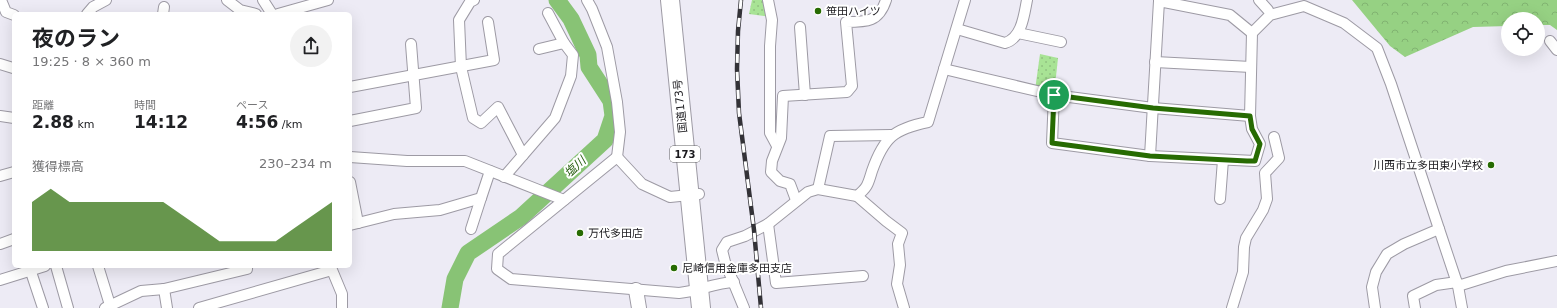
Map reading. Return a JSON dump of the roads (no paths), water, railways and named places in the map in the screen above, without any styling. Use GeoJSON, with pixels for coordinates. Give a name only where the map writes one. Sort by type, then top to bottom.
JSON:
{"type":"FeatureCollection","features":[{"type":"Feature","properties":{"kind":"highway","name":"国道173号"},"geometry":{"type":"LineString","coordinates":[[670,0],[694,195],[703,288],[709,308]]}},
{"type":"Feature","properties":{"kind":"highway","name":"国道173号"},"geometry":{"type":"LineString","coordinates":[[682,0],[694,195]]}},
{"type":"Feature","properties":{"kind":"highway","name":"国道173号"},"geometry":{"type":"LineString","coordinates":[[701,308],[703,288]]}},
{"type":"Feature","properties":{"kind":"street"},"geometry":{"type":"LineString","coordinates":[[1,0],[6,12],[12,14]]}},
{"type":"Feature","properties":{"kind":"street"},"geometry":{"type":"LineString","coordinates":[[89,12],[93,7],[106,0]]}},
{"type":"Feature","properties":{"kind":"street"},"geometry":{"type":"LineString","coordinates":[[227,0],[238,12]]}},
{"type":"Feature","properties":{"kind":"street"},"geometry":{"type":"LineString","coordinates":[[263,0],[271,12]]}},
{"type":"Feature","properties":{"kind":"street"},"geometry":{"type":"LineString","coordinates":[[285,12],[328,0]]}},
{"type":"Feature","properties":{"kind":"street"},"geometry":{"type":"LineString","coordinates":[[474,0],[470,2],[459,20],[461,67],[473,118],[481,123],[498,107],[523,155]]}},
{"type":"Feature","properties":{"kind":"street"},"geometry":{"type":"LineString","coordinates":[[586,0],[592,10],[607,47],[617,102],[620,132],[617,157],[498,254],[497,269],[511,279],[679,293],[720,283],[734,282]]}},
{"type":"Feature","properties":{"kind":"street"},"geometry":{"type":"LineString","coordinates":[[768,0],[772,20],[770,46],[770,133],[777,146]]}},
{"type":"Feature","properties":{"kind":"street"},"geometry":{"type":"LineString","coordinates":[[796,200],[790,184],[780,181],[771,172],[772,161],[781,138],[783,96],[847,92],[852,86],[846,22],[866,22],[883,11],[886,0]]}},
{"type":"Feature","properties":{"kind":"street"},"geometry":{"type":"LineString","coordinates":[[857,196],[866,189],[873,168],[885,143],[891,135],[904,128],[928,122],[966,0]]}},
{"type":"Feature","properties":{"kind":"street"},"geometry":{"type":"LineString","coordinates":[[957,28],[1005,43],[1010,42],[1018,34],[1026,0]]}},
{"type":"Feature","properties":{"kind":"street"},"geometry":{"type":"LineString","coordinates":[[1259,0],[1268,10]]}},
{"type":"Feature","properties":{"kind":"street"},"geometry":{"type":"LineString","coordinates":[[1150,156],[1158,1],[1200,4],[1230,15],[1252,33]]}},
{"type":"Feature","properties":{"kind":"street"},"geometry":{"type":"LineString","coordinates":[[1054,95],[1052,143],[1150,156],[1255,161],[1260,144],[1252,129],[1250,116],[1252,33],[1270,15],[1304,6],[1344,23],[1377,48],[1391,84],[1458,284],[1462,308]]}},
{"type":"Feature","properties":{"kind":"street"},"geometry":{"type":"LineString","coordinates":[[504,177],[555,118],[571,76],[573,55],[564,43],[548,13]]}},
{"type":"Feature","properties":{"kind":"street"},"geometry":{"type":"LineString","coordinates":[[352,87],[494,60],[488,22]]}},
{"type":"Feature","properties":{"kind":"street"},"geometry":{"type":"LineString","coordinates":[[800,26],[805,95]]}},
{"type":"Feature","properties":{"kind":"street"},"geometry":{"type":"LineString","coordinates":[[1018,34],[1061,42]]}},
{"type":"Feature","properties":{"kind":"street"},"geometry":{"type":"LineString","coordinates":[[1550,41],[1557,50]]}},
{"type":"Feature","properties":{"kind":"street"},"geometry":{"type":"LineString","coordinates":[[539,49],[564,43]]}},
{"type":"Feature","properties":{"kind":"street"},"geometry":{"type":"LineString","coordinates":[[352,121],[416,108],[411,44]]}},
{"type":"Feature","properties":{"kind":"street"},"geometry":{"type":"LineString","coordinates":[[1155,62],[1252,67]]}},
{"type":"Feature","properties":{"kind":"street"},"geometry":{"type":"LineString","coordinates":[[0,64],[12,67]]}},
{"type":"Feature","properties":{"kind":"street"},"geometry":{"type":"LineString","coordinates":[[944,69],[1054,95],[1153,108],[1250,116]]}},
{"type":"Feature","properties":{"kind":"street"},"geometry":{"type":"LineString","coordinates":[[0,116],[12,118]]}},
{"type":"Feature","properties":{"kind":"street"},"geometry":{"type":"LineString","coordinates":[[818,189],[830,136],[891,135]]}},
{"type":"Feature","properties":{"kind":"street"},"geometry":{"type":"LineString","coordinates":[[1232,308],[1243,272],[1244,247],[1246,238],[1263,210],[1267,200],[1265,174],[1279,158],[1274,137]]}},
{"type":"Feature","properties":{"kind":"street"},"geometry":{"type":"LineString","coordinates":[[352,157],[408,161],[466,161],[564,200]]}},
{"type":"Feature","properties":{"kind":"street"},"geometry":{"type":"LineString","coordinates":[[617,157],[642,184],[670,197],[694,195]]}},
{"type":"Feature","properties":{"kind":"street"},"geometry":{"type":"LineString","coordinates":[[1220,200],[1223,160]]}},
{"type":"Feature","properties":{"kind":"street"},"geometry":{"type":"LineString","coordinates":[[471,229],[490,171]]}},
{"type":"Feature","properties":{"kind":"street"},"geometry":{"type":"LineString","coordinates":[[0,176],[12,173]]}},
{"type":"Feature","properties":{"kind":"street"},"geometry":{"type":"LineString","coordinates":[[744,308],[725,262],[722,250],[727,242],[745,236],[768,224],[796,200],[808,192],[818,189],[857,196],[902,233],[898,244],[900,265],[897,284],[904,308]]}},
{"type":"Feature","properties":{"kind":"street"},"geometry":{"type":"LineString","coordinates":[[352,203],[354,224],[394,214],[440,210],[481,198]]}},
{"type":"Feature","properties":{"kind":"street"},"geometry":{"type":"LineString","coordinates":[[768,224],[776,283],[863,276]]}},
{"type":"Feature","properties":{"kind":"street"},"geometry":{"type":"LineString","coordinates":[[1375,308],[1372,288],[1376,272],[1387,254],[1404,244],[1439,229]]}},
{"type":"Feature","properties":{"kind":"street"},"geometry":{"type":"LineString","coordinates":[[0,244],[12,240]]}},
{"type":"Feature","properties":{"kind":"street"},"geometry":{"type":"LineString","coordinates":[[1416,308],[1413,296],[1436,286],[1458,284],[1506,271],[1557,261]]}},
{"type":"Feature","properties":{"kind":"street"},"geometry":{"type":"LineString","coordinates":[[0,280],[29,268],[43,308]]}},
{"type":"Feature","properties":{"kind":"street"},"geometry":{"type":"LineString","coordinates":[[57,268],[68,308]]}},
{"type":"Feature","properties":{"kind":"street"},"geometry":{"type":"LineString","coordinates":[[98,268],[107,306],[141,291],[164,289],[247,268]]}},
{"type":"Feature","properties":{"kind":"street"},"geometry":{"type":"LineString","coordinates":[[200,308],[332,270],[342,294],[342,308]]}},
{"type":"Feature","properties":{"kind":"street"},"geometry":{"type":"LineString","coordinates":[[164,289],[167,308]]}},
{"type":"Feature","properties":{"kind":"street"},"geometry":{"type":"LineString","coordinates":[[636,290],[639,308]]}},
{"type":"Feature","properties":{"kind":"waterway","name":"塩川"},"geometry":{"type":"LineString","coordinates":[[450,308],[455,279],[468,253],[521,217],[605,140],[613,116],[611,101],[589,67],[588,55],[571,19],[557,0]]}},
{"type":"Feature","properties":{"kind":"railway"},"geometry":{"type":"LineString","coordinates":[[741,0],[738,31],[737,69],[739,113],[754,230],[761,308]]}},
{"type":"Feature","properties":{"kind":"place","name":"笹田ハイツ"},"geometry":{"type":"Point","coordinates":[818,11]}},
{"type":"Feature","properties":{"kind":"place","name":"川西市立多田東小学校"},"geometry":{"type":"Point","coordinates":[1491,165]}},
{"type":"Feature","properties":{"kind":"place","name":"万代多田店"},"geometry":{"type":"Point","coordinates":[580,233]}},
{"type":"Feature","properties":{"kind":"place","name":"尼崎信用金庫多田支店"},"geometry":{"type":"Point","coordinates":[674,268]}}]}
